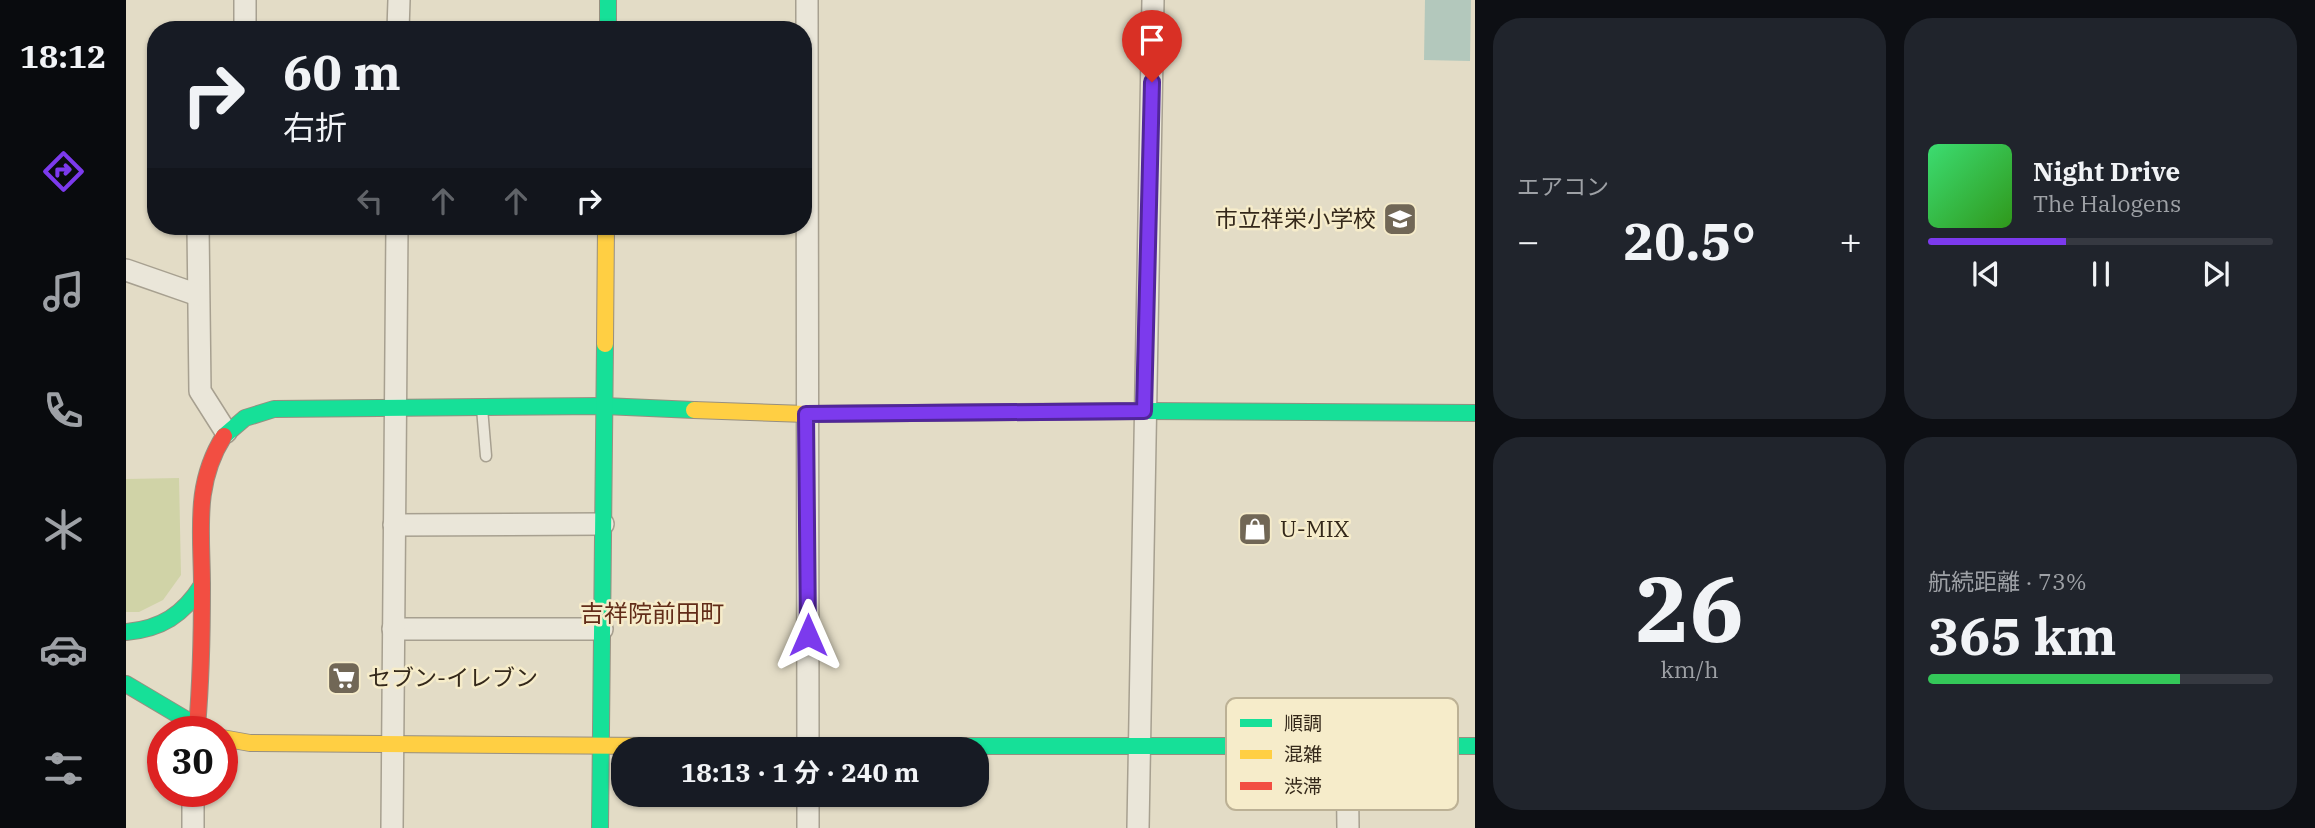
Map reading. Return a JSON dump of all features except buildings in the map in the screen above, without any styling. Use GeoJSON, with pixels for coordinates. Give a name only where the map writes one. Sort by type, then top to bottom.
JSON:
{"type":"FeatureCollection","features":[{"type":"Feature","properties":{"kind":"street"},"geometry":{"type":"LineString","coordinates":[[245,0],[246,21]]}},
{"type":"Feature","properties":{"kind":"street"},"geometry":{"type":"LineString","coordinates":[[398,21],[399,0]]}},
{"type":"Feature","properties":{"kind":"street"},"geometry":{"type":"LineString","coordinates":[[608,0],[608,21]]}},
{"type":"Feature","properties":{"kind":"street"},"geometry":{"type":"LineString","coordinates":[[807,0],[807,21]]}},
{"type":"Feature","properties":{"kind":"street"},"geometry":{"type":"LineString","coordinates":[[1138,828],[1153,0]]}},
{"type":"Feature","properties":{"kind":"street"},"geometry":{"type":"LineString","coordinates":[[198,235],[200,391],[226,432]]}},
{"type":"Feature","properties":{"kind":"street"},"geometry":{"type":"LineString","coordinates":[[392,828],[397,235]]}},
{"type":"Feature","properties":{"kind":"street"},"geometry":{"type":"LineString","coordinates":[[600,828],[606,235]]}},
{"type":"Feature","properties":{"kind":"street"},"geometry":{"type":"LineString","coordinates":[[806,235],[808,737]]}},
{"type":"Feature","properties":{"kind":"street"},"geometry":{"type":"LineString","coordinates":[[126,270],[198,295]]}},
{"type":"Feature","properties":{"kind":"street"},"geometry":{"type":"LineString","coordinates":[[200,716],[201,504],[204,479],[209,459],[226,432],[242,419],[257,412],[274,409],[604,406],[806,414],[1144,411],[1475,413]]}},
{"type":"Feature","properties":{"kind":"street"},"geometry":{"type":"LineString","coordinates":[[394,525],[603,524]]}},
{"type":"Feature","properties":{"kind":"street"},"geometry":{"type":"LineString","coordinates":[[126,632],[144,631],[168,622],[192,603],[202,584]]}},
{"type":"Feature","properties":{"kind":"street"},"geometry":{"type":"LineString","coordinates":[[393,629],[602,629]]}},
{"type":"Feature","properties":{"kind":"street"},"geometry":{"type":"LineString","coordinates":[[126,684],[177,716]]}},
{"type":"Feature","properties":{"kind":"street"},"geometry":{"type":"LineString","coordinates":[[238,741],[611,746]]}},
{"type":"Feature","properties":{"kind":"street"},"geometry":{"type":"LineString","coordinates":[[989,746],[1226,746]]}},
{"type":"Feature","properties":{"kind":"street"},"geometry":{"type":"LineString","coordinates":[[193,807],[193,828]]}},
{"type":"Feature","properties":{"kind":"street"},"geometry":{"type":"LineString","coordinates":[[808,807],[808,828]]}},
{"type":"Feature","properties":{"kind":"street"},"geometry":{"type":"LineString","coordinates":[[1348,810],[1348,828]]}},
{"type":"Feature","properties":{"kind":"lane"},"geometry":{"type":"LineString","coordinates":[[482,408],[486,456]]}},
{"type":"Feature","properties":{"kind":"green space"},"geometry":{"type":"Polygon","coordinates":[[[179,478],[181,575],[163,600],[139,612],[126,612],[126,479],[179,478]]]}},
{"type":"Feature","properties":{"kind":"shaded area"},"geometry":{"type":"Polygon","coordinates":[[[1425,0],[1471,0],[1470,61],[1424,60],[1425,0]]]}},
{"type":"Feature","properties":{"kind":"traffic: fast"},"geometry":{"type":"LineString","coordinates":[[608,0],[608,21]]}},
{"type":"Feature","properties":{"kind":"traffic: fast"},"geometry":{"type":"LineString","coordinates":[[600,828],[605,344]]}},
{"type":"Feature","properties":{"kind":"traffic: fast"},"geometry":{"type":"LineString","coordinates":[[224,436],[245,418],[274,409],[604,406],[694,410]]}},
{"type":"Feature","properties":{"kind":"traffic: fast"},"geometry":{"type":"LineString","coordinates":[[913,413],[1475,413]]}},
{"type":"Feature","properties":{"kind":"traffic: fast"},"geometry":{"type":"LineString","coordinates":[[126,632],[150,628],[170,619],[187,605],[202,585]]}},
{"type":"Feature","properties":{"kind":"traffic: fast"},"geometry":{"type":"LineString","coordinates":[[126,684],[180,716]]}},
{"type":"Feature","properties":{"kind":"traffic: fast"},"geometry":{"type":"LineString","coordinates":[[989,746],[1226,746]]}},
{"type":"Feature","properties":{"kind":"traffic: fast"},"geometry":{"type":"LineString","coordinates":[[1458,746],[1475,746]]}},
{"type":"Feature","properties":{"kind":"traffic: slow"},"geometry":{"type":"LineString","coordinates":[[605,344],[606,235]]}},
{"type":"Feature","properties":{"kind":"traffic: slow"},"geometry":{"type":"LineString","coordinates":[[694,410],[806,414],[913,413]]}},
{"type":"Feature","properties":{"kind":"traffic: slow"},"geometry":{"type":"LineString","coordinates":[[238,741],[611,746]]}},
{"type":"Feature","properties":{"kind":"traffic: jam"},"geometry":{"type":"LineString","coordinates":[[198,716],[202,587],[201,509],[207,473],[224,436]]}},
{"type":"Feature","properties":{"kind":"place","name":"市立祥栄小学校"},"geometry":{"type":"Point","coordinates":[1400,219]}},
{"type":"Feature","properties":{"kind":"place","name":"U-MIX"},"geometry":{"type":"Point","coordinates":[1255,529]}},
{"type":"Feature","properties":{"kind":"place","name":"セブン-イレブン"},"geometry":{"type":"Point","coordinates":[344,678]}},
{"type":"Feature","properties":{"kind":"district","name":"吉祥院前田町"},"geometry":{"type":"Point","coordinates":[652,614]}},
{"type":"Feature","properties":{"kind":"route"},"geometry":{"type":"LineString","coordinates":[[808,635],[806,414],[1144,411],[1152,82]]}}]}
